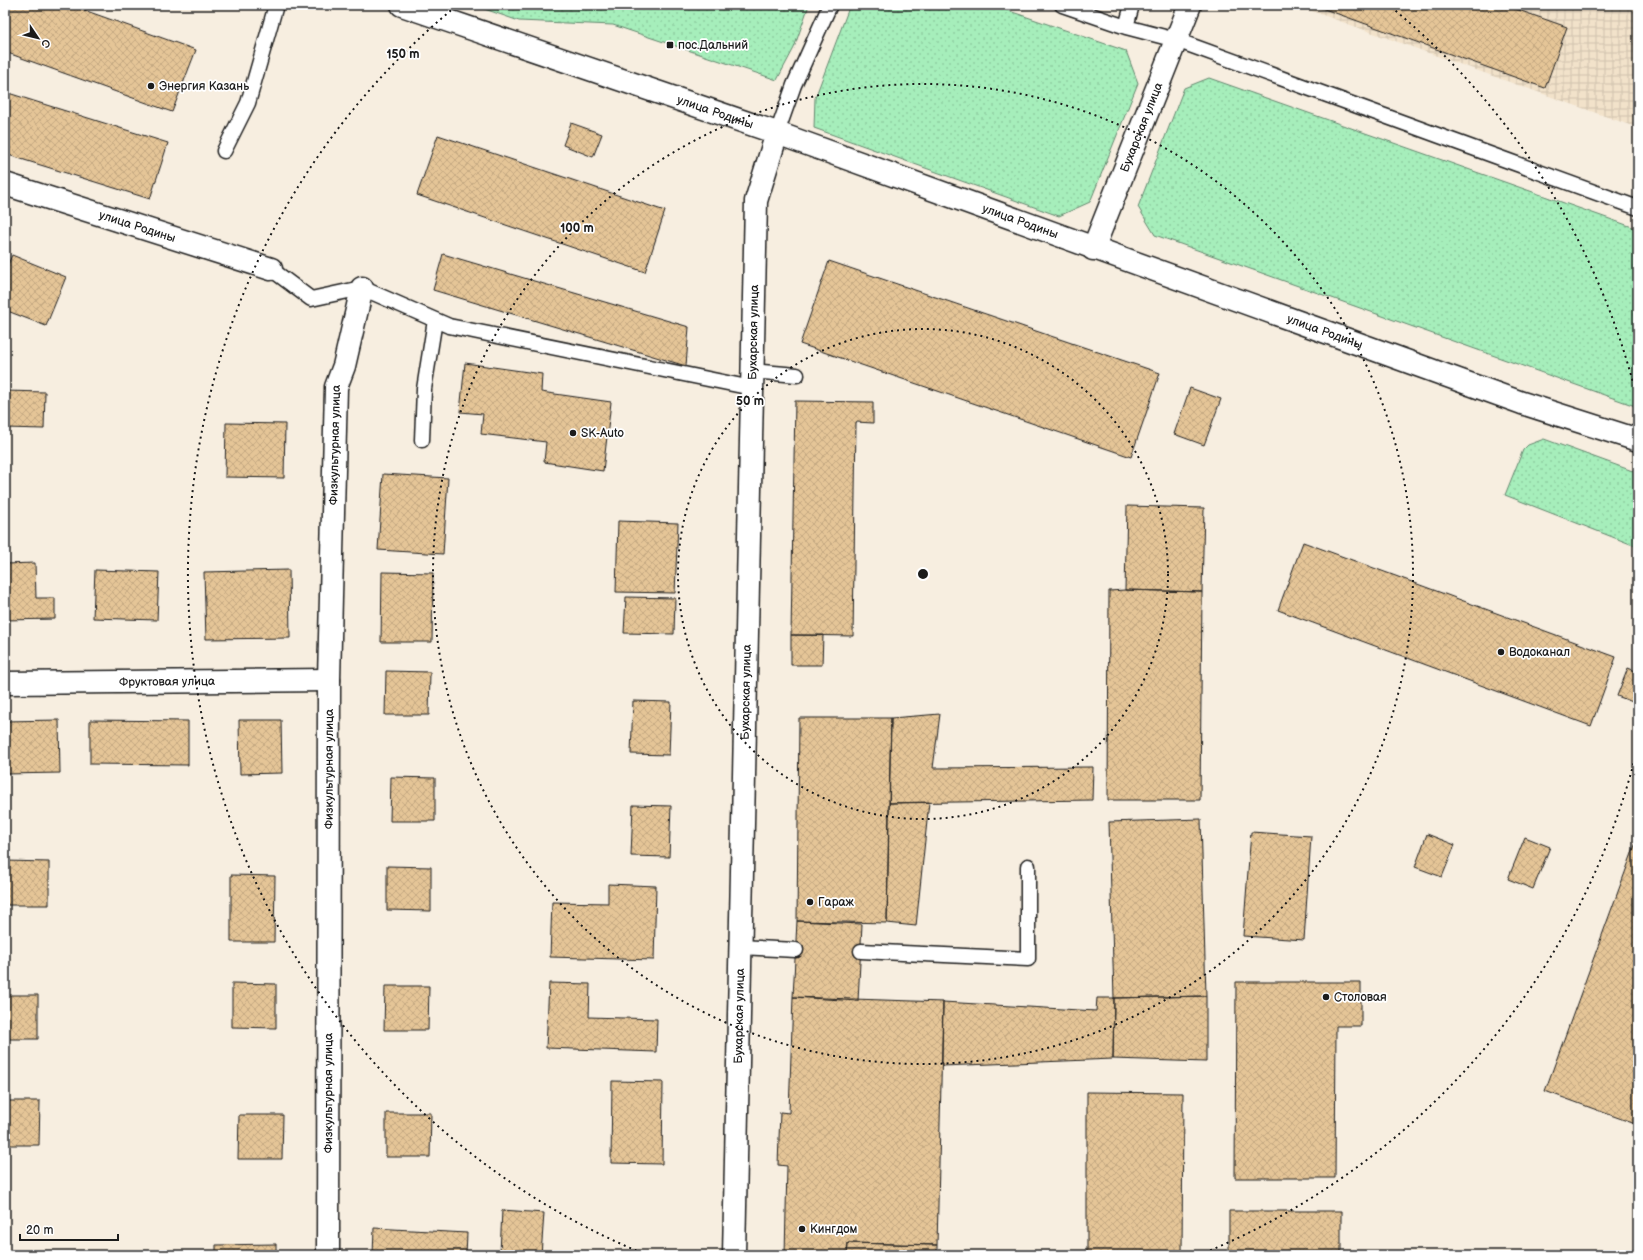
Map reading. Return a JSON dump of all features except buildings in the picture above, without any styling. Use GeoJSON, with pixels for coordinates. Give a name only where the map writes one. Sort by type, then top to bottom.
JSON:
{"type":"FeatureCollection","features":[{"type":"Feature","properties":{"kind":"street","name":"улица Родины"},"geometry":{"type":"LineString","coordinates":[[402,5],[777,133],[1093,249],[1522,403],[1638,440]]}},
{"type":"Feature","properties":{"kind":"street","name":"Бухарская улица"},"geometry":{"type":"LineString","coordinates":[[1093,249],[1190,5]]}},
{"type":"Feature","properties":{"kind":"street","name":"Бухарская улица"},"geometry":{"type":"LineString","coordinates":[[734,1255],[756,201],[777,133]]}},
{"type":"Feature","properties":{"kind":"street","name":"улица Родины"},"geometry":{"type":"LineString","coordinates":[[5,184],[271,269]]}},
{"type":"Feature","properties":{"kind":"street","name":"Физкультурная улица"},"geometry":{"type":"LineString","coordinates":[[328,1255],[329,680],[336,387],[344,366],[362,288]]}},
{"type":"Feature","properties":{"kind":"street","name":"Фруктовая улица"},"geometry":{"type":"LineString","coordinates":[[5,683],[329,680]]}},
{"type":"Feature","properties":{"kind":"lane"},"geometry":{"type":"LineString","coordinates":[[224,151],[248,103],[276,5]]}},
{"type":"Feature","properties":{"kind":"lane"},"geometry":{"type":"LineString","coordinates":[[777,133],[794,84],[830,5]]}},
{"type":"Feature","properties":{"kind":"lane"},"geometry":{"type":"LineString","coordinates":[[1062,5],[1126,27],[1176,40],[1638,208]]}},
{"type":"Feature","properties":{"kind":"lane"},"geometry":{"type":"LineString","coordinates":[[1126,27],[1132,5]]}},
{"type":"Feature","properties":{"kind":"lane"},"geometry":{"type":"LineString","coordinates":[[271,269],[311,299],[362,288],[449,326],[752,380],[797,375]]}},
{"type":"Feature","properties":{"kind":"lane"},"geometry":{"type":"LineString","coordinates":[[422,440],[424,389],[434,320]]}},
{"type":"Feature","properties":{"kind":"lane"},"geometry":{"type":"LineString","coordinates":[[861,951],[1028,959],[1028,866]]}},
{"type":"Feature","properties":{"kind":"lane"},"geometry":{"type":"LineString","coordinates":[[740,947],[796,950]]}},
{"type":"Feature","properties":{"kind":"shaded area"},"geometry":{"type":"Polygon","coordinates":[[[1295,5],[1638,5],[1638,128],[1295,5]]]}},
{"type":"Feature","properties":{"kind":"green space"},"geometry":{"type":"Polygon","coordinates":[[[473,5],[809,5],[794,48],[777,80],[613,25],[519,21],[473,5]]]}},
{"type":"Feature","properties":{"kind":"green space"},"geometry":{"type":"Polygon","coordinates":[[[850,5],[992,5],[1126,51],[1138,83],[1090,202],[1059,216],[814,128],[815,98],[850,5]]]}},
{"type":"Feature","properties":{"kind":"green space"},"geometry":{"type":"Polygon","coordinates":[[[1209,78],[1638,229],[1638,407],[1155,235],[1138,207],[1184,88],[1209,78]]]}},
{"type":"Feature","properties":{"kind":"green space"},"geometry":{"type":"Polygon","coordinates":[[[1544,439],[1638,473],[1638,547],[1505,495],[1523,450],[1528,445],[1544,439]]]}},
{"type":"Feature","properties":{"kind":"place","name":"пос.Дальний"},"geometry":{"type":"Point","coordinates":[670,45]}},
{"type":"Feature","properties":{"kind":"place","name":"Энергия Казань"},"geometry":{"type":"Point","coordinates":[151,86]}},
{"type":"Feature","properties":{"kind":"place","name":"SK-Auto"},"geometry":{"type":"Point","coordinates":[573,433]}},
{"type":"Feature","properties":{"kind":"place","name":"Водоканал"},"geometry":{"type":"Point","coordinates":[1501,652]}},
{"type":"Feature","properties":{"kind":"place","name":"Гараж"},"geometry":{"type":"Point","coordinates":[810,902]}},
{"type":"Feature","properties":{"kind":"place","name":"Столовая"},"geometry":{"type":"Point","coordinates":[1326,997]}},
{"type":"Feature","properties":{"kind":"place","name":"Кингдом"},"geometry":{"type":"Point","coordinates":[802,1229]}}]}
